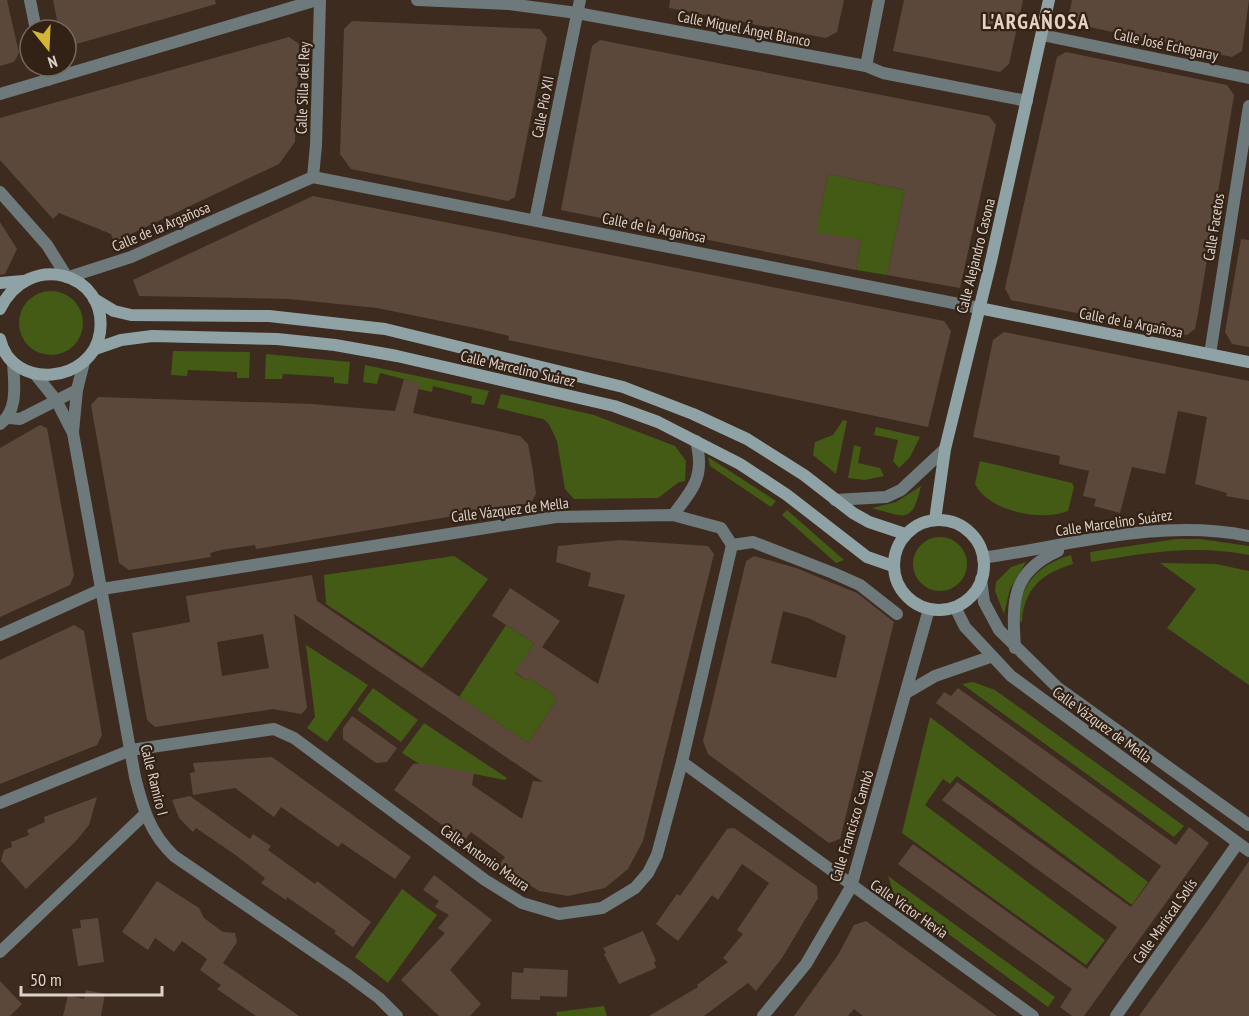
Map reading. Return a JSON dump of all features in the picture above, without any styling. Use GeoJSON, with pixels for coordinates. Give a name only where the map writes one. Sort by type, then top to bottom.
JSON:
{"type":"FeatureCollection","features":[{"type":"Feature","properties":{"kind":"main road","name":"Calle Alejandro Casona"},"geometry":{"type":"LineString","coordinates":[[935,520],[945,449],[1049,0]]}},
{"type":"Feature","properties":{"kind":"main road"},"geometry":{"type":"LineString","coordinates":[[0,283],[22,281],[44,274],[68,277]]}},
{"type":"Feature","properties":{"kind":"main road","name":"Calle Marcelino Suárez"},"geometry":{"type":"LineString","coordinates":[[68,277],[83,286],[94,299],[114,311],[131,315],[269,316],[385,329],[623,387],[693,414],[747,439],[804,475],[835,500],[869,522],[906,534]]}},
{"type":"Feature","properties":{"kind":"main road"},"geometry":{"type":"LineString","coordinates":[[0,309],[9,292],[22,281]]}},
{"type":"Feature","properties":{"kind":"main road"},"geometry":{"type":"LineString","coordinates":[[0,342],[13,362],[35,374],[52,376],[69,372],[84,362],[95,349],[100,332],[99,315],[94,299]]}},
{"type":"Feature","properties":{"kind":"main road","name":"Calle de la Argañosa"},"geometry":{"type":"LineString","coordinates":[[979,308],[1249,362]]}},
{"type":"Feature","properties":{"kind":"main road","name":"Calle Marcelino Suárez"},"geometry":{"type":"LineString","coordinates":[[95,349],[122,340],[152,336],[277,339],[335,345],[397,356],[614,406],[658,422],[740,464],[787,495],[867,557],[894,566]]}},
{"type":"Feature","properties":{"kind":"main road"},"geometry":{"type":"LineString","coordinates":[[935,520],[961,525],[972,534],[983,558],[981,579],[967,600],[955,607],[929,609],[918,605],[900,588],[894,566],[895,554],[906,534],[924,522],[935,520]]}},
{"type":"Feature","properties":{"kind":"street"},"geometry":{"type":"LineString","coordinates":[[30,0],[34,18]]}},
{"type":"Feature","properties":{"kind":"street"},"geometry":{"type":"LineString","coordinates":[[0,93],[319,0]]}},
{"type":"Feature","properties":{"kind":"street","name":"Calle Silla del Rey"},"geometry":{"type":"LineString","coordinates":[[313,177],[316,145],[319,0]]}},
{"type":"Feature","properties":{"kind":"street","name":"Calle Miguel Ángel Blanco"},"geometry":{"type":"LineString","coordinates":[[417,0],[578,6],[866,66],[883,73],[1027,101]]}},
{"type":"Feature","properties":{"kind":"street"},"geometry":{"type":"LineString","coordinates":[[866,66],[879,0]]}},
{"type":"Feature","properties":{"kind":"street","name":"Calle Pío XII"},"geometry":{"type":"LineString","coordinates":[[535,220],[578,6]]}},
{"type":"Feature","properties":{"kind":"street","name":"Calle José Echegaray"},"geometry":{"type":"LineString","coordinates":[[1042,35],[1249,78]]}},
{"type":"Feature","properties":{"kind":"street","name":"Calle Facetos"},"geometry":{"type":"LineString","coordinates":[[1209,354],[1249,105]]}},
{"type":"Feature","properties":{"kind":"street","name":"Calle de la Argañosa"},"geometry":{"type":"LineString","coordinates":[[68,277],[131,257],[313,177],[979,308]]}},
{"type":"Feature","properties":{"kind":"street"},"geometry":{"type":"LineString","coordinates":[[0,192],[47,245],[68,277]]}},
{"type":"Feature","properties":{"kind":"street"},"geometry":{"type":"LineString","coordinates":[[13,362],[15,392],[4,421],[20,419],[77,390]]}},
{"type":"Feature","properties":{"kind":"street","name":"Calle Ramiro I"},"geometry":{"type":"LineString","coordinates":[[84,362],[77,390],[73,434],[144,815],[158,841],[174,856],[348,975],[379,998],[397,1016]]}},
{"type":"Feature","properties":{"kind":"street","name":"Calle Ramiro I"},"geometry":{"type":"LineString","coordinates":[[35,374],[56,400],[73,434]]}},
{"type":"Feature","properties":{"kind":"street"},"geometry":{"type":"LineString","coordinates":[[674,515],[696,484],[699,454],[696,441]]}},
{"type":"Feature","properties":{"kind":"street"},"geometry":{"type":"LineString","coordinates":[[835,500],[886,497],[901,490],[945,449]]}},
{"type":"Feature","properties":{"kind":"street","name":"Calle Vázquez de Mella"},"geometry":{"type":"LineString","coordinates":[[0,635],[102,589],[556,517],[674,515],[721,528],[732,545]]}},
{"type":"Feature","properties":{"kind":"street","name":"Calle Marcelino Suárez"},"geometry":{"type":"LineString","coordinates":[[983,558],[1162,530],[1222,530],[1249,536]]}},
{"type":"Feature","properties":{"kind":"street"},"geometry":{"type":"LineString","coordinates":[[732,545],[753,542],[833,573],[860,585],[897,614]]}},
{"type":"Feature","properties":{"kind":"street"},"geometry":{"type":"LineString","coordinates":[[1015,648],[1013,611],[1015,597],[1027,572],[1039,560],[1079,542]]}},
{"type":"Feature","properties":{"kind":"street","name":"Calle Antonio Maura"},"geometry":{"type":"LineString","coordinates":[[0,803],[131,750],[264,729],[282,732],[412,823],[485,880],[522,903],[559,914],[602,908],[627,894],[642,881],[657,855],[682,762],[732,545]]}},
{"type":"Feature","properties":{"kind":"street","name":"Calle Vázquez de Mella"},"geometry":{"type":"LineString","coordinates":[[981,579],[984,602],[990,617],[1015,648],[1058,687],[1249,825]]}},
{"type":"Feature","properties":{"kind":"street","name":"Calle Vázquez de Mella"},"geometry":{"type":"LineString","coordinates":[[955,607],[965,627],[990,657],[1045,702],[1249,851]]}},
{"type":"Feature","properties":{"kind":"street","name":"Calle Francisco Cambó"},"geometry":{"type":"LineString","coordinates":[[763,1016],[806,964],[851,887],[929,609]]}},
{"type":"Feature","properties":{"kind":"street"},"geometry":{"type":"LineString","coordinates":[[906,693],[935,676],[990,657]]}},
{"type":"Feature","properties":{"kind":"street","name":"Calle Víctor Hevia"},"geometry":{"type":"LineString","coordinates":[[682,762],[851,887],[1033,1016]]}},
{"type":"Feature","properties":{"kind":"street"},"geometry":{"type":"LineString","coordinates":[[0,952],[144,815]]}},
{"type":"Feature","properties":{"kind":"street","name":"Calle Mariscal Solís"},"geometry":{"type":"LineString","coordinates":[[1116,1016],[1238,843]]}},
{"type":"Feature","properties":{"kind":"green space"},"geometry":{"type":"Polygon","coordinates":[[[828,174],[905,190],[887,275],[856,270],[861,240],[810,234],[818,221],[828,174]]]}},
{"type":"Feature","properties":{"kind":"green space"},"geometry":{"type":"Polygon","coordinates":[[[51,291],[63,293],[74,300],[81,311],[83,323],[81,335],[74,346],[63,353],[51,355],[39,353],[28,346],[21,335],[19,323],[21,311],[28,300],[39,293],[51,291]]]}},
{"type":"Feature","properties":{"kind":"green space"},"geometry":{"type":"Polygon","coordinates":[[[173,351],[250,352],[249,378],[237,378],[237,372],[188,370],[187,376],[171,375],[173,351]]]}},
{"type":"Feature","properties":{"kind":"green space"},"geometry":{"type":"Polygon","coordinates":[[[266,354],[350,362],[348,384],[334,383],[334,377],[283,374],[282,379],[265,379],[266,354]]]}},
{"type":"Feature","properties":{"kind":"green space"},"geometry":{"type":"Polygon","coordinates":[[[365,365],[489,391],[484,405],[471,403],[472,396],[433,386],[432,392],[418,389],[419,383],[380,373],[377,384],[363,382],[365,365]]]}},
{"type":"Feature","properties":{"kind":"green space"},"geometry":{"type":"Polygon","coordinates":[[[501,394],[594,415],[675,446],[686,461],[685,481],[679,482],[658,498],[574,499],[565,489],[557,441],[549,424],[543,419],[497,408],[501,394]]]}},
{"type":"Feature","properties":{"kind":"green space"},"geometry":{"type":"Polygon","coordinates":[[[843,420],[847,421],[836,474],[813,455],[815,442],[833,435],[843,420]]]}},
{"type":"Feature","properties":{"kind":"green space"},"geometry":{"type":"Polygon","coordinates":[[[876,427],[920,437],[910,457],[899,468],[893,461],[898,440],[874,435],[876,427]]]}},
{"type":"Feature","properties":{"kind":"green space"},"geometry":{"type":"Polygon","coordinates":[[[854,445],[861,447],[858,463],[880,468],[884,476],[865,480],[848,478],[854,445]]]}},
{"type":"Feature","properties":{"kind":"green space"},"geometry":{"type":"Polygon","coordinates":[[[708,457],[776,501],[771,507],[710,466],[708,457]]]}},
{"type":"Feature","properties":{"kind":"green space"},"geometry":{"type":"Polygon","coordinates":[[[980,461],[1072,483],[1074,487],[1068,511],[1057,514],[1030,514],[1016,512],[991,501],[975,484],[980,461]]]}},
{"type":"Feature","properties":{"kind":"green space"},"geometry":{"type":"Polygon","coordinates":[[[921,486],[911,512],[906,515],[872,508],[896,502],[921,486]]]}},
{"type":"Feature","properties":{"kind":"green space"},"geometry":{"type":"Polygon","coordinates":[[[787,510],[844,560],[836,563],[782,515],[787,510]]]}},
{"type":"Feature","properties":{"kind":"green space"},"geometry":{"type":"Polygon","coordinates":[[[935,537],[945,537],[955,541],[963,549],[967,564],[963,579],[955,587],[945,591],[935,591],[925,587],[917,579],[913,569],[913,559],[917,549],[925,541],[935,537]]]}},
{"type":"Feature","properties":{"kind":"green space"},"geometry":{"type":"Polygon","coordinates":[[[1176,539],[1200,539],[1249,546],[1249,555],[1190,550],[1150,553],[1091,562],[1090,552],[1176,539]]]}},
{"type":"Feature","properties":{"kind":"green space"},"geometry":{"type":"Polygon","coordinates":[[[1071,555],[1073,564],[1044,577],[1031,591],[1020,622],[1022,598],[1032,578],[1049,564],[1071,555]]]}},
{"type":"Feature","properties":{"kind":"green space"},"geometry":{"type":"Polygon","coordinates":[[[454,556],[488,579],[422,668],[326,604],[324,575],[454,556]]]}},
{"type":"Feature","properties":{"kind":"green space"},"geometry":{"type":"Polygon","coordinates":[[[1026,562],[1010,589],[1004,614],[995,591],[996,582],[1011,567],[1026,562]]]}},
{"type":"Feature","properties":{"kind":"green space"},"geometry":{"type":"Polygon","coordinates":[[[1160,563],[1216,564],[1249,571],[1249,685],[1167,628],[1196,589],[1160,563]]]}},
{"type":"Feature","properties":{"kind":"green space"},"geometry":{"type":"Polygon","coordinates":[[[506,625],[534,643],[515,673],[526,680],[529,678],[555,695],[553,698],[557,700],[528,743],[459,697],[506,625]]]}},
{"type":"Feature","properties":{"kind":"green space"},"geometry":{"type":"Polygon","coordinates":[[[306,645],[368,685],[327,742],[307,728],[315,717],[306,645]]]}},
{"type":"Feature","properties":{"kind":"green space"},"geometry":{"type":"Polygon","coordinates":[[[973,682],[995,690],[1184,826],[1174,837],[962,684],[973,682]]]}},
{"type":"Feature","properties":{"kind":"green space"},"geometry":{"type":"Polygon","coordinates":[[[373,688],[418,720],[401,742],[357,710],[373,688]]]}},
{"type":"Feature","properties":{"kind":"green space"},"geometry":{"type":"Polygon","coordinates":[[[930,717],[1148,882],[1132,905],[957,776],[950,784],[943,779],[925,805],[1105,940],[1086,965],[902,833],[930,717]]]}},
{"type":"Feature","properties":{"kind":"green space"},"geometry":{"type":"Polygon","coordinates":[[[424,723],[507,778],[505,780],[418,763],[402,753],[424,723]]]}},
{"type":"Feature","properties":{"kind":"green space"},"geometry":{"type":"Polygon","coordinates":[[[888,876],[1055,997],[1048,1007],[894,894],[888,876]]]}},
{"type":"Feature","properties":{"kind":"green space"},"geometry":{"type":"Polygon","coordinates":[[[402,889],[437,915],[388,983],[355,957],[402,889]]]}},
{"type":"Feature","properties":{"kind":"green space"},"geometry":{"type":"Polygon","coordinates":[[[604,1006],[607,1016],[557,1016],[556,1012],[604,1006]]]}},
{"type":"Feature","properties":{"kind":"building"},"geometry":{"type":"Polygon","coordinates":[[[0,0],[7,0],[18,55],[14,62],[0,66],[0,0]]]}},
{"type":"Feature","properties":{"kind":"building"},"geometry":{"type":"Polygon","coordinates":[[[53,0],[215,0],[216,4],[78,44],[78,18],[57,18],[53,0]]]}},
{"type":"Feature","properties":{"kind":"building"},"geometry":{"type":"Polygon","coordinates":[[[670,0],[844,0],[837,32],[826,38],[669,8],[670,0]]]}},
{"type":"Feature","properties":{"kind":"building"},"geometry":{"type":"Polygon","coordinates":[[[904,0],[1023,0],[1009,64],[1000,72],[893,51],[904,0]]]}},
{"type":"Feature","properties":{"kind":"building"},"geometry":{"type":"Polygon","coordinates":[[[1072,0],[1249,0],[1242,51],[1232,57],[1075,24],[1069,14],[1072,0]]]}},
{"type":"Feature","properties":{"kind":"building"},"geometry":{"type":"Polygon","coordinates":[[[352,21],[540,29],[547,38],[515,197],[508,201],[351,169],[340,154],[344,29],[352,21]]]}},
{"type":"Feature","properties":{"kind":"building"},"geometry":{"type":"Polygon","coordinates":[[[289,37],[299,44],[295,142],[279,164],[114,242],[111,234],[59,213],[53,219],[0,160],[0,118],[289,37]]]}},
{"type":"Feature","properties":{"kind":"building"},"geometry":{"type":"Polygon","coordinates":[[[600,40],[989,116],[996,125],[960,288],[887,275],[905,190],[828,174],[816,232],[861,240],[856,270],[561,210],[592,46],[600,40]]]}},
{"type":"Feature","properties":{"kind":"building"},"geometry":{"type":"Polygon","coordinates":[[[1066,52],[1227,85],[1234,95],[1195,329],[1187,335],[1011,300],[1005,288],[1057,57],[1066,52]]]}},
{"type":"Feature","properties":{"kind":"building"},"geometry":{"type":"Polygon","coordinates":[[[313,196],[944,321],[951,331],[928,427],[508,340],[509,336],[377,308],[289,299],[139,296],[133,280],[313,196]]]}},
{"type":"Feature","properties":{"kind":"building"},"geometry":{"type":"Polygon","coordinates":[[[0,222],[17,249],[5,274],[0,275],[0,222]]]}},
{"type":"Feature","properties":{"kind":"building"},"geometry":{"type":"Polygon","coordinates":[[[1241,239],[1249,240],[1249,347],[1232,344],[1225,332],[1241,239]]]}},
{"type":"Feature","properties":{"kind":"building"},"geometry":{"type":"Polygon","coordinates":[[[1004,332],[1249,381],[1249,500],[1226,496],[1227,493],[1195,484],[1207,417],[1178,411],[1165,474],[1132,467],[1120,513],[1094,506],[1096,499],[1083,496],[1089,471],[1059,464],[1060,456],[973,437],[993,340],[1004,332]]]}},
{"type":"Feature","properties":{"kind":"building"},"geometry":{"type":"Polygon","coordinates":[[[404,379],[420,383],[413,413],[520,436],[528,444],[533,471],[536,494],[531,503],[256,549],[255,545],[221,550],[210,553],[211,557],[129,570],[119,563],[91,405],[98,397],[312,404],[395,411],[404,379]]]}},
{"type":"Feature","properties":{"kind":"building"},"geometry":{"type":"Polygon","coordinates":[[[40,425],[47,428],[74,575],[70,585],[0,617],[0,448],[40,425]]]}},
{"type":"Feature","properties":{"kind":"building"},"geometry":{"type":"Polygon","coordinates":[[[620,540],[708,546],[714,554],[643,841],[628,869],[605,888],[568,896],[539,891],[499,865],[505,857],[471,832],[464,841],[394,790],[413,764],[422,763],[474,773],[472,785],[522,819],[533,781],[543,782],[294,614],[307,708],[301,714],[273,709],[155,727],[147,720],[132,633],[190,622],[186,596],[312,575],[317,601],[528,743],[557,700],[553,698],[555,695],[515,672],[534,643],[492,616],[510,588],[560,621],[542,647],[598,684],[625,595],[588,586],[591,573],[556,562],[558,546],[620,540]],[[263,634],[217,642],[222,676],[269,668],[263,634]]]}},
{"type":"Feature","properties":{"kind":"building"},"geometry":{"type":"Polygon","coordinates":[[[754,556],[796,568],[857,593],[894,622],[840,839],[829,843],[708,754],[703,741],[746,561],[754,556]],[[783,611],[771,663],[836,678],[846,636],[808,618],[783,611]]]}},
{"type":"Feature","properties":{"kind":"building"},"geometry":{"type":"Polygon","coordinates":[[[74,625],[84,631],[102,735],[97,745],[0,784],[0,660],[74,625]]]}},
{"type":"Feature","properties":{"kind":"building"},"geometry":{"type":"Polygon","coordinates":[[[958,688],[1176,845],[1189,827],[1209,843],[1084,1016],[1072,1016],[1060,1007],[1072,989],[898,864],[913,844],[1087,969],[1117,927],[942,800],[957,782],[1131,907],[1161,866],[936,703],[944,692],[951,696],[958,688]]]}},
{"type":"Feature","properties":{"kind":"building"},"geometry":{"type":"Polygon","coordinates":[[[352,716],[397,748],[387,762],[376,763],[343,739],[343,728],[352,716]]]}},
{"type":"Feature","properties":{"kind":"building"},"geometry":{"type":"Polygon","coordinates":[[[272,757],[411,857],[395,879],[342,843],[338,847],[281,807],[274,817],[235,788],[193,795],[190,773],[195,772],[193,763],[272,757]]]}},
{"type":"Feature","properties":{"kind":"building"},"geometry":{"type":"Polygon","coordinates":[[[190,796],[250,839],[253,834],[271,846],[268,850],[315,884],[317,881],[371,922],[353,947],[334,933],[336,931],[287,897],[286,900],[261,883],[265,878],[237,856],[196,828],[193,832],[179,818],[172,800],[190,796]]]}},
{"type":"Feature","properties":{"kind":"building"},"geometry":{"type":"Polygon","coordinates":[[[97,797],[89,825],[76,841],[26,889],[1,861],[4,850],[12,847],[11,842],[29,835],[27,830],[45,822],[44,817],[97,797]]]}},
{"type":"Feature","properties":{"kind":"building"},"geometry":{"type":"Polygon","coordinates":[[[734,828],[817,886],[818,898],[782,958],[756,991],[748,983],[704,1016],[649,1016],[698,987],[697,985],[728,962],[723,958],[743,934],[737,930],[769,883],[742,864],[718,900],[712,895],[678,941],[656,924],[677,894],[680,896],[727,829],[734,828]]]}},
{"type":"Feature","properties":{"kind":"building"},"geometry":{"type":"Polygon","coordinates":[[[1249,861],[1249,1016],[1139,1016],[1214,912],[1249,861]]]}},
{"type":"Feature","properties":{"kind":"building"},"geometry":{"type":"Polygon","coordinates":[[[434,875],[492,920],[450,970],[481,1004],[470,1016],[439,1016],[401,980],[445,933],[438,928],[449,915],[435,907],[439,901],[423,890],[434,875]]]}},
{"type":"Feature","properties":{"kind":"building"},"geometry":{"type":"Polygon","coordinates":[[[157,881],[199,908],[204,918],[223,932],[235,933],[237,942],[223,963],[299,1016],[256,1016],[217,989],[221,985],[200,970],[207,959],[182,941],[174,952],[155,938],[148,950],[122,932],[157,881]]]}},
{"type":"Feature","properties":{"kind":"building"},"geometry":{"type":"Polygon","coordinates":[[[98,918],[104,962],[78,966],[72,929],[81,928],[80,920],[98,918]]]}},
{"type":"Feature","properties":{"kind":"building"},"geometry":{"type":"Polygon","coordinates":[[[866,921],[997,1016],[863,1016],[854,1009],[848,1016],[794,1016],[838,955],[854,925],[866,921]]]}},
{"type":"Feature","properties":{"kind":"building"},"geometry":{"type":"Polygon","coordinates":[[[643,931],[656,961],[654,962],[656,968],[619,984],[603,948],[643,931]]]}},
{"type":"Feature","properties":{"kind":"building"},"geometry":{"type":"Polygon","coordinates":[[[524,968],[568,970],[567,997],[540,996],[540,1000],[511,999],[512,972],[523,973],[524,968]]]}},
{"type":"Feature","properties":{"kind":"building"},"geometry":{"type":"Polygon","coordinates":[[[0,981],[22,1004],[10,1016],[0,1016],[0,981]]]}},
{"type":"Feature","properties":{"kind":"building"},"geometry":{"type":"Polygon","coordinates":[[[86,990],[105,994],[101,1016],[63,1016],[68,995],[84,999],[86,990]]]}},
{"type":"Feature","properties":{"kind":"district","name":"L'ARGAÑOSA"},"geometry":{"type":"Point","coordinates":[1036,22]}}]}
